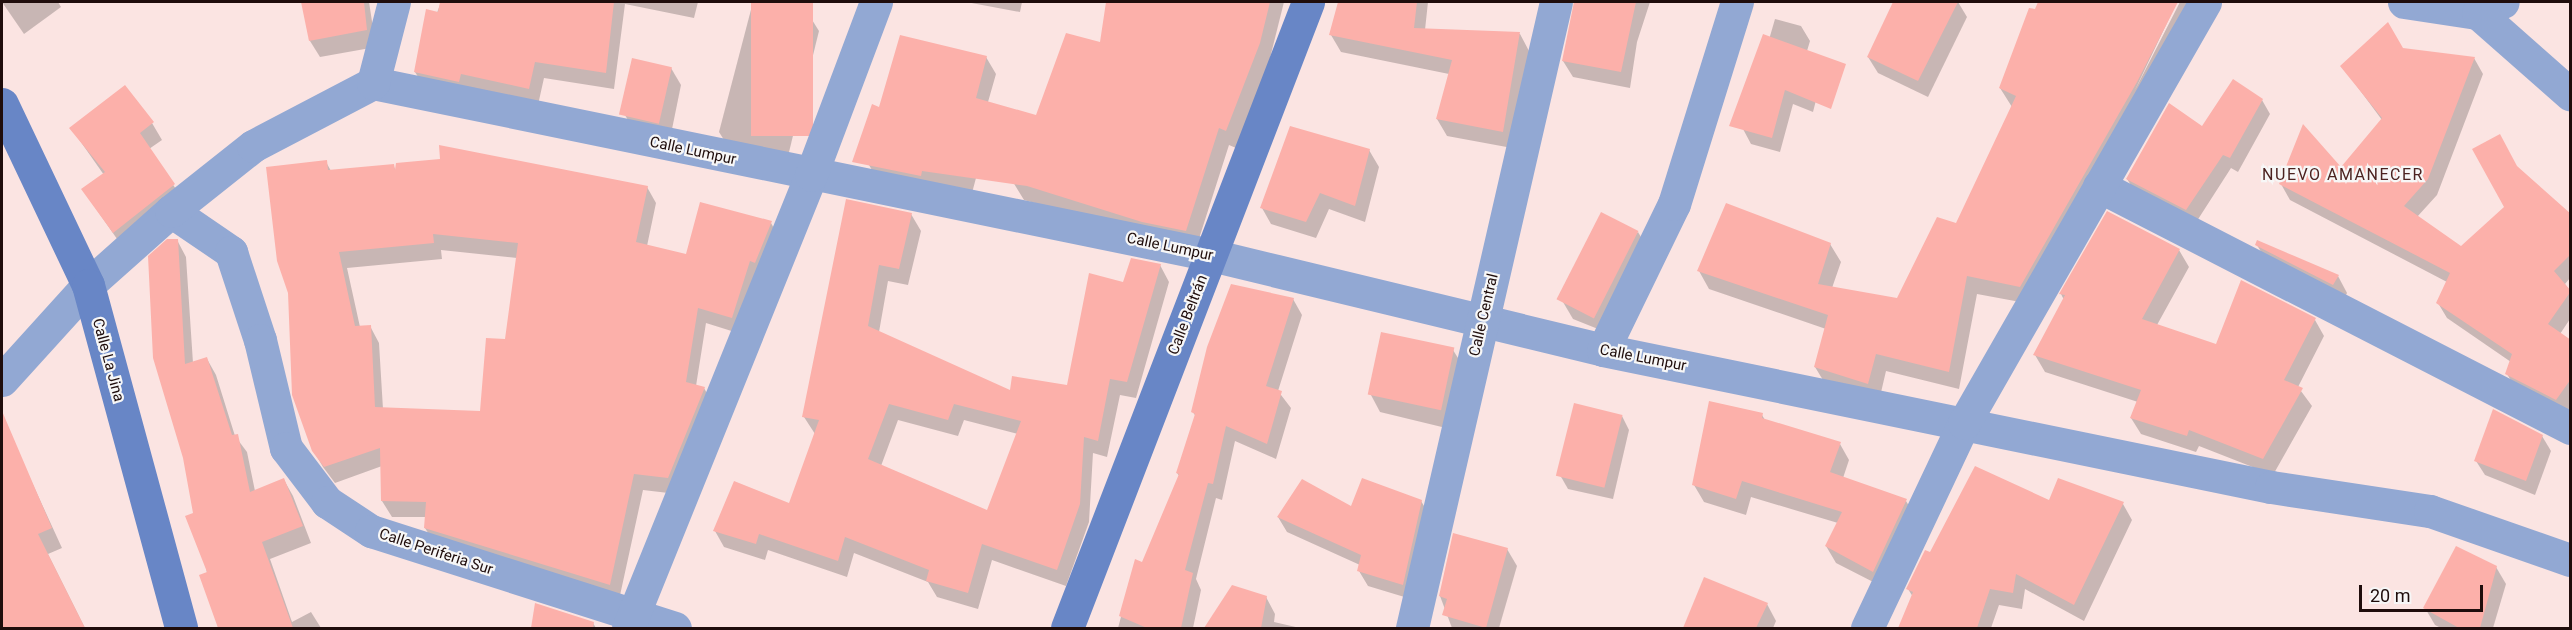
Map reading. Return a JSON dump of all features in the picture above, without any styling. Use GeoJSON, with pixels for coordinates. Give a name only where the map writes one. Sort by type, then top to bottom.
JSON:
{"type":"FeatureCollection","features":[{"type":"Feature","properties":{"kind":"main road","name":"Calle Beltrán"},"geometry":{"type":"LineString","coordinates":[[1067,628],[1308,2]]}},
{"type":"Feature","properties":{"kind":"main road","name":"Calle La Jina"},"geometry":{"type":"LineString","coordinates":[[2,104],[88,285],[181,628]]}},
{"type":"Feature","properties":{"kind":"street"},"geometry":{"type":"LineString","coordinates":[[2,380],[88,285],[171,211],[253,146],[373,83],[394,2]]}},
{"type":"Feature","properties":{"kind":"street"},"geometry":{"type":"LineString","coordinates":[[629,622],[811,176],[876,2]]}},
{"type":"Feature","properties":{"kind":"street","name":"Calle Central"},"geometry":{"type":"LineString","coordinates":[[1412,628],[1556,2]]}},
{"type":"Feature","properties":{"kind":"street"},"geometry":{"type":"LineString","coordinates":[[1603,350],[1674,204],[1737,2]]}},
{"type":"Feature","properties":{"kind":"street"},"geometry":{"type":"LineString","coordinates":[[1868,628],[1964,423],[2205,2]]}},
{"type":"Feature","properties":{"kind":"street"},"geometry":{"type":"LineString","coordinates":[[2404,2],[2491,7],[2571,94]]}},
{"type":"Feature","properties":{"kind":"street","name":"Calle Lumpur"},"geometry":{"type":"LineString","coordinates":[[373,83],[811,176],[1210,255],[1482,324],[1603,350],[2271,487],[2430,511],[2571,560]]}},
{"type":"Feature","properties":{"kind":"street"},"geometry":{"type":"LineString","coordinates":[[2099,186],[2571,428]]}},
{"type":"Feature","properties":{"kind":"street","name":"Calle Periferia Sur"},"geometry":{"type":"LineString","coordinates":[[171,211],[231,252],[260,340],[286,448],[327,502],[371,531],[629,622],[675,628]]}},
{"type":"Feature","properties":{"kind":"building"},"geometry":{"type":"Polygon","coordinates":[[[301,2],[364,2],[367,30],[309,41],[301,2]]]}},
{"type":"Feature","properties":{"kind":"building"},"geometry":{"type":"Polygon","coordinates":[[[440,2],[614,2],[606,73],[535,62],[529,89],[461,74],[459,82],[414,72],[426,9],[438,12],[440,2]]]}},
{"type":"Feature","properties":{"kind":"building"},"geometry":{"type":"Polygon","coordinates":[[[751,2],[813,2],[813,136],[751,136],[751,2]]]}},
{"type":"Feature","properties":{"kind":"building"},"geometry":{"type":"Polygon","coordinates":[[[1106,2],[1270,2],[1260,43],[1226,131],[1219,128],[1186,231],[1142,222],[1027,186],[922,171],[921,176],[852,162],[872,104],[879,107],[900,35],[987,56],[976,98],[1036,115],[1066,33],[1100,42],[1106,2]]]}},
{"type":"Feature","properties":{"kind":"building"},"geometry":{"type":"Polygon","coordinates":[[[1338,2],[1417,2],[1414,28],[1520,32],[1503,132],[1436,119],[1452,60],[1329,35],[1338,2]]]}},
{"type":"Feature","properties":{"kind":"building"},"geometry":{"type":"Polygon","coordinates":[[[1574,2],[1636,2],[1621,72],[1562,61],[1574,2]]]}},
{"type":"Feature","properties":{"kind":"building"},"geometry":{"type":"Polygon","coordinates":[[[1893,2],[1958,2],[1918,81],[1867,57],[1893,2]]]}},
{"type":"Feature","properties":{"kind":"building"},"geometry":{"type":"Polygon","coordinates":[[[2038,2],[2178,2],[2137,82],[2020,287],[1967,276],[1949,372],[1876,354],[1868,384],[1814,367],[1828,315],[1697,271],[1726,203],[1831,243],[1818,284],[1897,298],[1937,217],[1956,223],[2016,96],[1999,88],[2029,8],[2035,9],[2038,2]]]}},
{"type":"Feature","properties":{"kind":"building"},"geometry":{"type":"Polygon","coordinates":[[[2388,22],[2403,48],[2475,57],[2428,179],[2404,206],[2461,246],[2504,207],[2472,149],[2500,134],[2517,166],[2571,214],[2571,254],[2554,271],[2571,291],[2548,324],[2571,340],[2571,379],[2556,400],[2505,374],[2512,354],[2436,303],[2450,273],[2279,184],[2303,124],[2341,167],[2382,118],[2340,66],[2388,22]]]}},
{"type":"Feature","properties":{"kind":"building"},"geometry":{"type":"Polygon","coordinates":[[[1763,34],[1846,64],[1831,109],[1785,90],[1772,138],[1729,126],[1763,34]]]}},
{"type":"Feature","properties":{"kind":"building"},"geometry":{"type":"Polygon","coordinates":[[[632,58],[672,67],[659,124],[619,115],[632,58]]]}},
{"type":"Feature","properties":{"kind":"building"},"geometry":{"type":"Polygon","coordinates":[[[2233,79],[2263,99],[2230,158],[2223,155],[2186,210],[2126,179],[2169,103],[2202,126],[2233,79]]]}},
{"type":"Feature","properties":{"kind":"building"},"geometry":{"type":"Polygon","coordinates":[[[125,85],[154,122],[140,133],[175,184],[113,233],[81,189],[105,172],[69,128],[125,85]]]}},
{"type":"Feature","properties":{"kind":"building"},"geometry":{"type":"Polygon","coordinates":[[[1290,126],[1370,149],[1355,206],[1320,193],[1306,222],[1260,208],[1290,126]]]}},
{"type":"Feature","properties":{"kind":"building"},"geometry":{"type":"Polygon","coordinates":[[[439,145],[648,186],[636,242],[686,254],[700,202],[772,221],[755,263],[750,261],[732,318],[698,308],[686,382],[705,387],[668,478],[634,474],[610,585],[424,528],[426,502],[381,501],[380,448],[324,467],[312,451],[292,395],[288,293],[277,261],[266,167],[327,160],[328,170],[394,164],[395,170],[396,163],[440,159],[439,145]],[[433,234],[434,243],[339,252],[355,326],[371,325],[375,407],[480,411],[486,338],[505,339],[518,243],[433,234]]]}},
{"type":"Feature","properties":{"kind":"building"},"geometry":{"type":"Polygon","coordinates":[[[846,199],[912,213],[899,269],[879,265],[868,326],[1010,390],[1012,376],[1067,385],[1089,273],[1123,282],[1131,258],[1161,264],[1127,382],[1110,379],[1098,441],[1084,437],[1080,504],[1057,570],[982,544],[968,593],[926,581],[929,570],[845,537],[838,561],[759,534],[756,544],[713,531],[734,481],[789,503],[819,420],[802,417],[846,199]],[[889,404],[868,459],[987,510],[1021,421],[954,404],[948,420],[889,404]]]}},
{"type":"Feature","properties":{"kind":"building"},"geometry":{"type":"Polygon","coordinates":[[[2107,211],[2180,249],[2142,319],[2216,344],[2241,280],[2316,318],[2284,380],[2303,388],[2263,459],[2189,430],[2187,436],[2130,418],[2141,390],[2033,355],[2065,295],[2059,294],[2107,211]]]}},
{"type":"Feature","properties":{"kind":"building"},"geometry":{"type":"Polygon","coordinates":[[[1601,212],[1638,231],[1594,318],[1557,299],[1601,212]]]}},
{"type":"Feature","properties":{"kind":"building"},"geometry":{"type":"Polygon","coordinates":[[[167,239],[178,239],[185,364],[207,357],[232,435],[238,434],[250,492],[284,478],[303,526],[262,542],[293,628],[218,628],[199,575],[207,572],[185,516],[193,513],[183,458],[153,358],[148,256],[167,239]]]}},
{"type":"Feature","properties":{"kind":"building"},"geometry":{"type":"Polygon","coordinates":[[[2257,240],[2339,275],[2333,285],[2255,245],[2257,240]]]}},
{"type":"Feature","properties":{"kind":"building"},"geometry":{"type":"Polygon","coordinates":[[[1231,284],[1294,298],[1266,386],[1282,391],[1267,444],[1226,426],[1213,484],[1208,483],[1185,570],[1193,573],[1181,628],[1147,628],[1119,616],[1135,559],[1142,562],[1179,474],[1176,473],[1195,414],[1191,412],[1207,347],[1231,284]]]}},
{"type":"Feature","properties":{"kind":"building"},"geometry":{"type":"Polygon","coordinates":[[[1381,332],[1454,348],[1441,410],[1368,395],[1381,332]]]}},
{"type":"Feature","properties":{"kind":"building"},"geometry":{"type":"Polygon","coordinates":[[[1709,401],[1763,413],[1762,418],[1841,442],[1830,472],[1907,499],[1873,572],[1825,546],[1842,512],[1742,481],[1736,499],[1692,485],[1709,401]]]}},
{"type":"Feature","properties":{"kind":"building"},"geometry":{"type":"Polygon","coordinates":[[[1574,403],[1623,415],[1604,488],[1556,476],[1574,403]]]}},
{"type":"Feature","properties":{"kind":"building"},"geometry":{"type":"Polygon","coordinates":[[[2493,409],[2543,435],[2526,481],[2474,461],[2493,409]]]}},
{"type":"Feature","properties":{"kind":"building"},"geometry":{"type":"Polygon","coordinates":[[[2,411],[52,528],[38,534],[85,628],[2,628],[2,411]]]}},
{"type":"Feature","properties":{"kind":"building"},"geometry":{"type":"Polygon","coordinates":[[[1975,466],[2049,500],[2058,478],[2124,502],[2074,605],[2016,574],[2013,593],[1990,589],[1977,628],[1898,628],[1913,592],[1906,589],[1925,550],[1930,552],[1975,466]]]}},
{"type":"Feature","properties":{"kind":"building"},"geometry":{"type":"Polygon","coordinates":[[[1362,478],[1422,500],[1403,585],[1357,571],[1361,555],[1277,517],[1302,479],[1351,506],[1362,478]]]}},
{"type":"Feature","properties":{"kind":"building"},"geometry":{"type":"Polygon","coordinates":[[[1453,533],[1508,548],[1486,628],[1442,615],[1447,599],[1439,596],[1453,533]]]}},
{"type":"Feature","properties":{"kind":"building"},"geometry":{"type":"Polygon","coordinates":[[[2456,546],[2497,566],[2480,628],[2459,628],[2423,608],[2456,546]]]}},
{"type":"Feature","properties":{"kind":"building"},"geometry":{"type":"Polygon","coordinates":[[[1704,577],[1768,603],[1756,628],[1683,628],[1704,577]]]}},
{"type":"Feature","properties":{"kind":"building"},"geometry":{"type":"Polygon","coordinates":[[[1232,585],[1267,596],[1261,628],[1204,628],[1232,585]]]}},
{"type":"Feature","properties":{"kind":"building"},"geometry":{"type":"Polygon","coordinates":[[[535,603],[594,622],[593,628],[531,628],[535,603]]]}},
{"type":"Feature","properties":{"kind":"district","name":"NUEVO AMANECER"},"geometry":{"type":"Point","coordinates":[2343,175]}}]}
